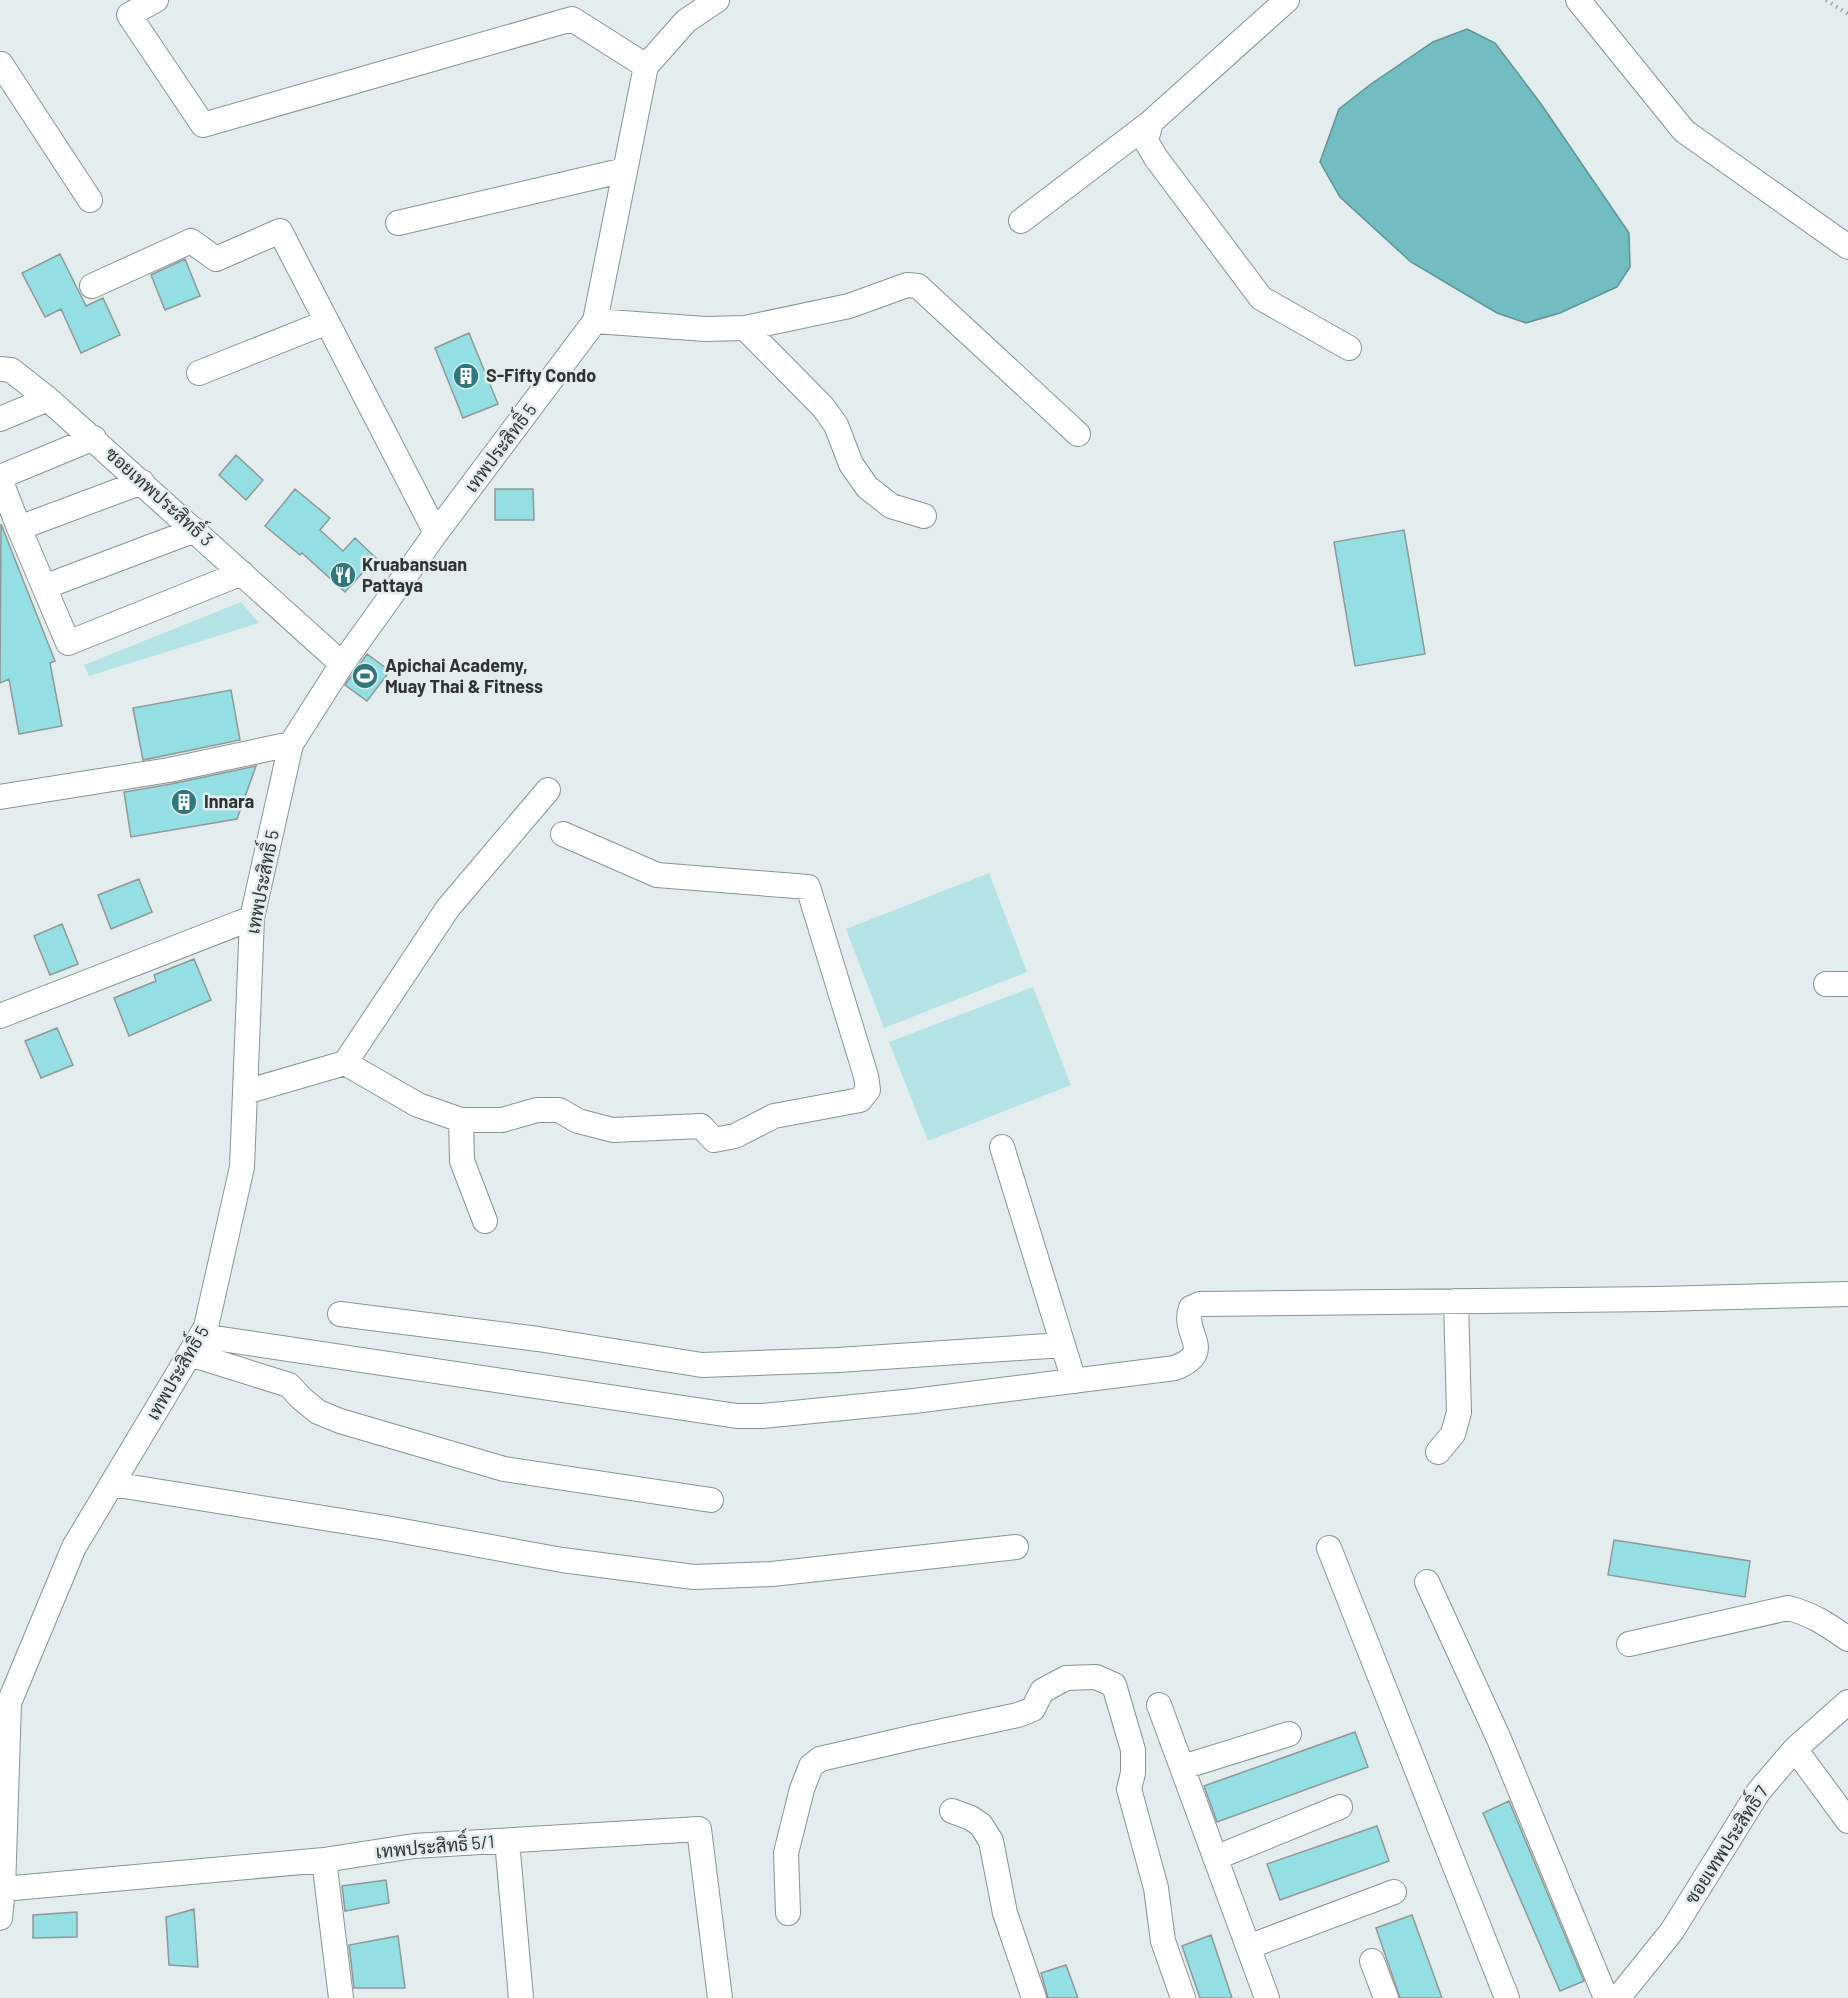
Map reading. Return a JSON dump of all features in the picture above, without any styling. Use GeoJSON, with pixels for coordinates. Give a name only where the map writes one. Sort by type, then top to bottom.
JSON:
{"type":"FeatureCollection","features":[{"type":"Feature","properties":{"kind":"street"},"geometry":{"type":"LineString","coordinates":[[156,0],[129,15],[202,125],[571,9],[646,66],[686,21],[717,0]]}},
{"type":"Feature","properties":{"kind":"street"},"geometry":{"type":"LineString","coordinates":[[1021,221],[1151,122],[1287,0]]}},
{"type":"Feature","properties":{"kind":"street"},"geometry":{"type":"LineString","coordinates":[[1578,0],[1684,131],[1848,247]]}},
{"type":"Feature","properties":{"kind":"street"},"geometry":{"type":"LineString","coordinates":[[0,64],[90,201]]}},
{"type":"Feature","properties":{"kind":"street","name":"เทพประสิทธิ์ 5"},"geometry":{"type":"LineString","coordinates":[[0,1918],[9,1703],[74,1547],[206,1327],[242,1167],[252,918],[291,744],[342,664],[436,533],[595,321],[646,66]]}},
{"type":"Feature","properties":{"kind":"street"},"geometry":{"type":"LineString","coordinates":[[1151,122],[1146,141],[1156,158],[1262,298],[1349,348]]}},
{"type":"Feature","properties":{"kind":"street"},"geometry":{"type":"LineString","coordinates":[[398,223],[625,170]]}},
{"type":"Feature","properties":{"kind":"street"},"geometry":{"type":"LineString","coordinates":[[92,286],[191,241],[216,259],[280,231],[436,533]]}},
{"type":"Feature","properties":{"kind":"street"},"geometry":{"type":"LineString","coordinates":[[595,321],[705,329],[745,328],[849,306],[908,285],[918,286],[1078,434]]}},
{"type":"Feature","properties":{"kind":"street"},"geometry":{"type":"LineString","coordinates":[[199,373],[327,322]]}},
{"type":"Feature","properties":{"kind":"street"},"geometry":{"type":"LineString","coordinates":[[745,328],[823,407],[836,425],[851,464],[867,487],[891,506],[924,516]]}},
{"type":"Feature","properties":{"kind":"street","name":"ซอยเทพประสิทธิ์ 3"},"geometry":{"type":"LineString","coordinates":[[0,369],[11,370],[94,438],[342,664]]}},
{"type":"Feature","properties":{"kind":"street"},"geometry":{"type":"LineString","coordinates":[[0,419],[48,399]]}},
{"type":"Feature","properties":{"kind":"street"},"geometry":{"type":"LineString","coordinates":[[94,438],[0,478],[68,643],[242,573]]}},
{"type":"Feature","properties":{"kind":"street"},"geometry":{"type":"LineString","coordinates":[[20,528],[142,482]]}},
{"type":"Feature","properties":{"kind":"street"},"geometry":{"type":"LineString","coordinates":[[44,587],[195,530]]}},
{"type":"Feature","properties":{"kind":"street"},"geometry":{"type":"LineString","coordinates":[[0,796],[169,770],[291,744]]}},
{"type":"Feature","properties":{"kind":"street"},"geometry":{"type":"LineString","coordinates":[[245,1092],[345,1063],[448,908],[548,790]]}},
{"type":"Feature","properties":{"kind":"street"},"geometry":{"type":"LineString","coordinates":[[345,1063],[418,1105],[461,1120],[502,1120],[537,1110],[559,1110],[578,1121],[613,1130],[701,1126],[714,1140],[735,1136],[774,1116],[860,1100],[868,1090],[862,1065],[808,887],[657,875],[563,834]]}},
{"type":"Feature","properties":{"kind":"street"},"geometry":{"type":"LineString","coordinates":[[0,1016],[252,918]]}},
{"type":"Feature","properties":{"kind":"street"},"geometry":{"type":"LineString","coordinates":[[461,1120],[462,1161],[485,1221]]}},
{"type":"Feature","properties":{"kind":"street"},"geometry":{"type":"LineString","coordinates":[[1002,1147],[1074,1381]]}},
{"type":"Feature","properties":{"kind":"street"},"geometry":{"type":"LineString","coordinates":[[196,1345],[737,1416],[762,1416],[914,1401],[1175,1368],[1189,1363],[1194,1357],[1196,1349],[1188,1315],[1191,1308],[1200,1304],[1658,1299],[1848,1294]]}},
{"type":"Feature","properties":{"kind":"street"},"geometry":{"type":"LineString","coordinates":[[1438,1452],[1453,1434],[1459,1412],[1456,1301]]}},
{"type":"Feature","properties":{"kind":"street"},"geometry":{"type":"LineString","coordinates":[[340,1314],[537,1339],[702,1365],[838,1360],[1063,1345]]}},
{"type":"Feature","properties":{"kind":"street"},"geometry":{"type":"LineString","coordinates":[[196,1345],[289,1385],[318,1412],[340,1421],[504,1469],[711,1500]]}},
{"type":"Feature","properties":{"kind":"street"},"geometry":{"type":"LineString","coordinates":[[112,1484],[386,1527],[562,1560],[694,1577],[772,1574],[1016,1547]]}},
{"type":"Feature","properties":{"kind":"street"},"geometry":{"type":"LineString","coordinates":[[1329,1548],[1507,1998]]}},
{"type":"Feature","properties":{"kind":"street"},"geometry":{"type":"LineString","coordinates":[[1427,1582],[1499,1739],[1606,1998]]}},
{"type":"Feature","properties":{"kind":"street"},"geometry":{"type":"LineString","coordinates":[[1629,1644],[1788,1608],[1805,1612],[1848,1639]]}},
{"type":"Feature","properties":{"kind":"street"},"geometry":{"type":"LineString","coordinates":[[0,1676],[24,1666]]}},
{"type":"Feature","properties":{"kind":"street"},"geometry":{"type":"LineString","coordinates":[[788,1913],[786,1853],[802,1789],[811,1766],[820,1759],[1018,1715],[1033,1709],[1042,1691],[1066,1678],[1096,1677],[1114,1685],[1133,1750],[1133,1773],[1129,1789],[1156,1888],[1163,1941],[1183,1998]]}},
{"type":"Feature","properties":{"kind":"street","name":"ซอยเทพประสิทธิ์ 7"},"geometry":{"type":"LineString","coordinates":[[1618,1998],[1672,1930],[1759,1791],[1795,1749],[1848,1702]]}},
{"type":"Feature","properties":{"kind":"street"},"geometry":{"type":"LineString","coordinates":[[1160,1705],[1267,1998]]}},
{"type":"Feature","properties":{"kind":"street"},"geometry":{"type":"LineString","coordinates":[[1183,1767],[1289,1734]]}},
{"type":"Feature","properties":{"kind":"street"},"geometry":{"type":"LineString","coordinates":[[1795,1749],[1848,1821]]}},
{"type":"Feature","properties":{"kind":"street"},"geometry":{"type":"LineString","coordinates":[[1215,1858],[1340,1808]]}},
{"type":"Feature","properties":{"kind":"street"},"geometry":{"type":"LineString","coordinates":[[952,1811],[971,1818],[981,1825],[991,1841],[1005,1913],[1034,1998]]}},
{"type":"Feature","properties":{"kind":"street","name":"เทพประสิทธิ์ 5/1"},"geometry":{"type":"LineString","coordinates":[[3,1888],[324,1860],[414,1846],[699,1829],[720,1998]]}},
{"type":"Feature","properties":{"kind":"street"},"geometry":{"type":"LineString","coordinates":[[507,1841],[521,1998]]}},
{"type":"Feature","properties":{"kind":"street"},"geometry":{"type":"LineString","coordinates":[[324,1860],[341,1998]]}},
{"type":"Feature","properties":{"kind":"street"},"geometry":{"type":"LineString","coordinates":[[1248,1947],[1394,1892]]}},
{"type":"Feature","properties":{"kind":"street"},"geometry":{"type":"LineString","coordinates":[[1372,1961],[1386,1998]]}},
{"type":"Feature","properties":{"kind":"path"},"geometry":{"type":"LineString","coordinates":[[1826,0],[1848,14]]}},
{"type":"Feature","properties":{"kind":"shaded area"},"geometry":{"type":"Polygon","coordinates":[[[1467,29],[1495,43],[1541,104],[1629,233],[1630,267],[1617,287],[1560,313],[1526,323],[1497,313],[1411,262],[1340,197],[1320,162],[1339,109],[1433,42],[1467,29]]]}},
{"type":"Feature","properties":{"kind":"shaded area"},"geometry":{"type":"Polygon","coordinates":[[[241,602],[259,623],[89,676],[84,665],[241,602]]]}},
{"type":"Feature","properties":{"kind":"shaded area"},"geometry":{"type":"Polygon","coordinates":[[[989,873],[1027,972],[884,1028],[846,929],[989,873]]]}},
{"type":"Feature","properties":{"kind":"shaded area"},"geometry":{"type":"Polygon","coordinates":[[[1033,987],[1071,1085],[928,1141],[889,1042],[1033,987]]]}},
{"type":"Feature","properties":{"kind":"building"},"geometry":{"type":"Polygon","coordinates":[[[60,254],[86,306],[103,298],[120,335],[81,353],[61,309],[45,317],[22,273],[60,254]]]}},
{"type":"Feature","properties":{"kind":"building"},"geometry":{"type":"Polygon","coordinates":[[[185,259],[200,296],[165,310],[151,275],[185,259]]]}},
{"type":"Feature","properties":{"kind":"building","name":"S-Fifty Condo"},"geometry":{"type":"Polygon","coordinates":[[[469,333],[498,404],[463,418],[435,348],[469,333]]]}},
{"type":"Feature","properties":{"kind":"building"},"geometry":{"type":"Polygon","coordinates":[[[236,455],[263,480],[246,500],[219,475],[236,455]]]}},
{"type":"Feature","properties":{"kind":"building"},"geometry":{"type":"Polygon","coordinates":[[[295,489],[330,518],[320,530],[343,551],[355,538],[376,558],[345,592],[302,553],[300,555],[265,526],[295,489]]]}},
{"type":"Feature","properties":{"kind":"building"},"geometry":{"type":"Polygon","coordinates":[[[495,489],[533,489],[534,520],[495,520],[495,489]]]}},
{"type":"Feature","properties":{"kind":"building"},"geometry":{"type":"Polygon","coordinates":[[[1,524],[55,661],[50,663],[62,726],[19,734],[9,679],[0,683],[1,524]]]}},
{"type":"Feature","properties":{"kind":"building"},"geometry":{"type":"Polygon","coordinates":[[[1404,530],[1425,654],[1355,666],[1334,542],[1404,530]]]}},
{"type":"Feature","properties":{"kind":"building","name":"Apichai Academy, Muay Thai & Fitness"},"geometry":{"type":"Polygon","coordinates":[[[367,654],[390,671],[367,701],[345,685],[367,654]]]}},
{"type":"Feature","properties":{"kind":"building"},"geometry":{"type":"Polygon","coordinates":[[[231,690],[240,740],[143,760],[133,708],[231,690]]]}},
{"type":"Feature","properties":{"kind":"building","name":"Innara"},"geometry":{"type":"Polygon","coordinates":[[[256,766],[237,819],[131,837],[124,792],[256,766]]]}},
{"type":"Feature","properties":{"kind":"building"},"geometry":{"type":"Polygon","coordinates":[[[139,879],[152,912],[111,929],[98,895],[139,879]]]}},
{"type":"Feature","properties":{"kind":"building"},"geometry":{"type":"Polygon","coordinates":[[[62,924],[78,964],[50,975],[34,936],[62,924]]]}},
{"type":"Feature","properties":{"kind":"building"},"geometry":{"type":"Polygon","coordinates":[[[194,959],[211,1000],[129,1036],[114,998],[156,981],[154,975],[194,959]]]}},
{"type":"Feature","properties":{"kind":"building"},"geometry":{"type":"Polygon","coordinates":[[[57,1028],[73,1065],[41,1078],[25,1041],[57,1028]]]}},
{"type":"Feature","properties":{"kind":"building"},"geometry":{"type":"Polygon","coordinates":[[[1614,1540],[1750,1561],[1745,1597],[1608,1575],[1614,1540]]]}},
{"type":"Feature","properties":{"kind":"building"},"geometry":{"type":"Polygon","coordinates":[[[1355,1732],[1368,1767],[1217,1822],[1204,1786],[1355,1732]]]}},
{"type":"Feature","properties":{"kind":"building"},"geometry":{"type":"Polygon","coordinates":[[[1509,1801],[1584,1981],[1560,1991],[1483,1813],[1509,1801]]]}},
{"type":"Feature","properties":{"kind":"building"},"geometry":{"type":"Polygon","coordinates":[[[1377,1826],[1389,1861],[1280,1900],[1267,1864],[1377,1826]]]}},
{"type":"Feature","properties":{"kind":"building"},"geometry":{"type":"Polygon","coordinates":[[[386,1880],[389,1903],[345,1911],[342,1886],[386,1880]]]}},
{"type":"Feature","properties":{"kind":"building"},"geometry":{"type":"Polygon","coordinates":[[[194,1909],[198,1967],[169,1965],[166,1917],[194,1909]]]}},
{"type":"Feature","properties":{"kind":"building"},"geometry":{"type":"Polygon","coordinates":[[[77,1912],[77,1937],[33,1938],[33,1915],[77,1912]]]}},
{"type":"Feature","properties":{"kind":"building"},"geometry":{"type":"Polygon","coordinates":[[[1412,1915],[1442,1998],[1400,1998],[1376,1928],[1412,1915]]]}},
{"type":"Feature","properties":{"kind":"building"},"geometry":{"type":"Polygon","coordinates":[[[1211,1935],[1232,1998],[1200,1998],[1182,1946],[1211,1935]]]}},
{"type":"Feature","properties":{"kind":"building"},"geometry":{"type":"Polygon","coordinates":[[[398,1936],[405,1988],[354,1988],[349,1945],[398,1936]]]}},
{"type":"Feature","properties":{"kind":"building"},"geometry":{"type":"Polygon","coordinates":[[[1066,1965],[1078,1998],[1048,1998],[1041,1973],[1066,1965]]]}},
{"type":"Feature","properties":{"kind":"place","name":"S-Fifty Condo"},"geometry":{"type":"Point","coordinates":[466,376]}},
{"type":"Feature","properties":{"kind":"place","name":"Kruabansuan Pattaya"},"geometry":{"type":"Point","coordinates":[343,575]}},
{"type":"Feature","properties":{"kind":"place","name":"Apichai Academy, Muay Thai & Fitness"},"geometry":{"type":"Point","coordinates":[365,676]}},
{"type":"Feature","properties":{"kind":"place","name":"Innara"},"geometry":{"type":"Point","coordinates":[184,802]}}]}
